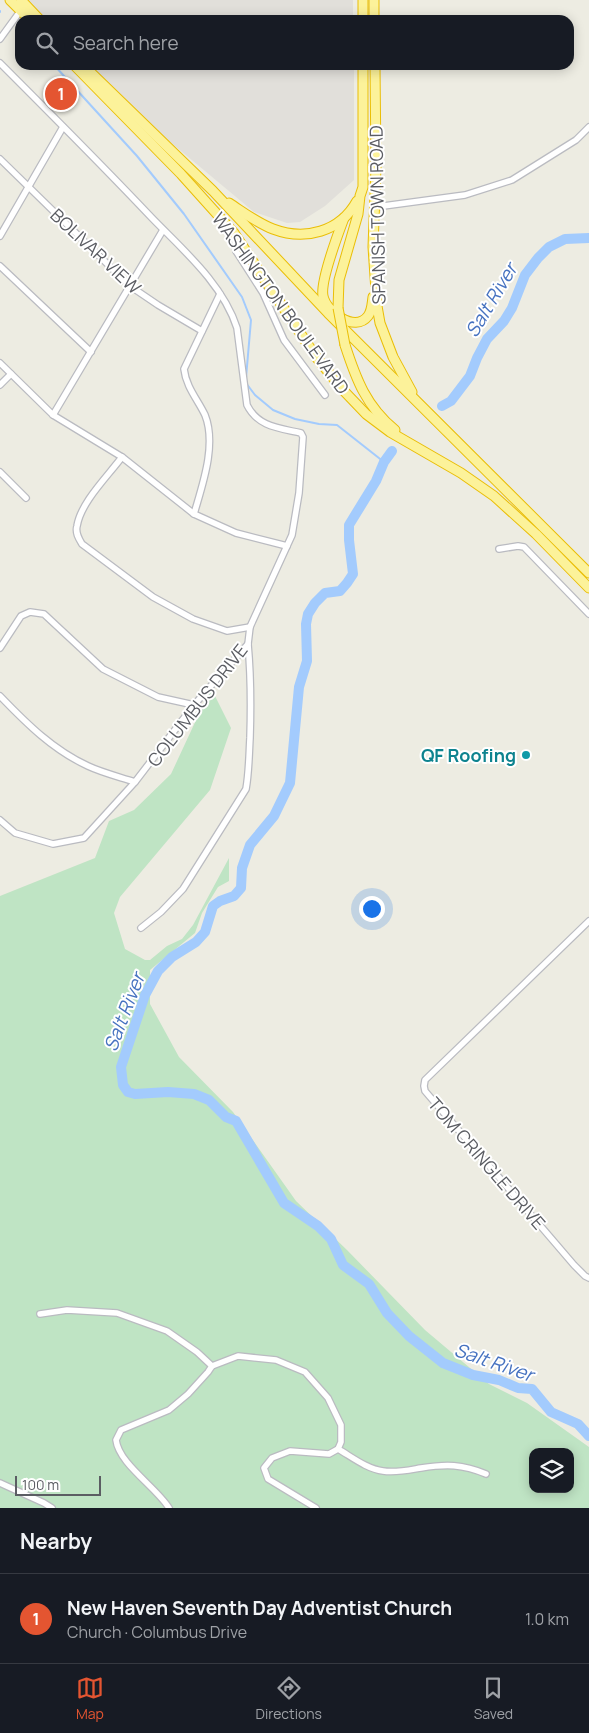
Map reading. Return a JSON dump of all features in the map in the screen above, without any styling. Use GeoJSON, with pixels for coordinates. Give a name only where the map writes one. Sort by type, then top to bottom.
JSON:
{"type":"FeatureCollection","features":[{"type":"Feature","properties":{"kind":"highway"},"geometry":{"type":"LineString","coordinates":[[10,0],[26,15]]}},
{"type":"Feature","properties":{"kind":"highway"},"geometry":{"type":"LineString","coordinates":[[21,0],[35,15]]}},
{"type":"Feature","properties":{"kind":"highway"},"geometry":{"type":"LineString","coordinates":[[363,0],[364,15]]}},
{"type":"Feature","properties":{"kind":"highway"},"geometry":{"type":"LineString","coordinates":[[374,0],[374,15]]}},
{"type":"Feature","properties":{"kind":"highway","name":"WASHINGTON BOULEVARD"},"geometry":{"type":"LineString","coordinates":[[79,70],[180,174],[234,233],[316,357],[343,390],[374,421],[412,444]]}},
{"type":"Feature","properties":{"kind":"highway","name":"WASHINGTON BOULEVARD"},"geometry":{"type":"LineString","coordinates":[[88,70],[213,191],[328,313],[428,412]]}},
{"type":"Feature","properties":{"kind":"highway","name":"SPANISH TOWN ROAD"},"geometry":{"type":"LineString","coordinates":[[363,70],[363,187],[358,214],[339,280],[338,308],[344,345],[360,388],[374,408],[392,428],[412,444]]}},
{"type":"Feature","properties":{"kind":"highway","name":"SPANISH TOWN ROAD"},"geometry":{"type":"LineString","coordinates":[[375,70],[376,207],[373,247],[377,306],[386,340],[408,386],[428,412]]}},
{"type":"Feature","properties":{"kind":"highway"},"geometry":{"type":"LineString","coordinates":[[213,191],[272,229],[305,235],[319,233],[335,225],[344,218],[360,196]]}},
{"type":"Feature","properties":{"kind":"highway"},"geometry":{"type":"LineString","coordinates":[[344,218],[324,282],[323,296],[327,306],[336,315],[350,322],[364,319],[368,316],[372,306],[375,277]]}},
{"type":"Feature","properties":{"kind":"highway"},"geometry":{"type":"LineString","coordinates":[[428,412],[589,573]]}},
{"type":"Feature","properties":{"kind":"highway"},"geometry":{"type":"LineString","coordinates":[[412,444],[461,473],[494,496],[536,534],[589,588]]}},
{"type":"Feature","properties":{"kind":"street"},"geometry":{"type":"LineString","coordinates":[[17,15],[21,10]]}},
{"type":"Feature","properties":{"kind":"street"},"geometry":{"type":"LineString","coordinates":[[0,39],[15,18]]}},
{"type":"Feature","properties":{"kind":"street","name":"COLUMBUS DRIVE"},"geometry":{"type":"LineString","coordinates":[[0,63],[163,230],[220,294],[237,328],[247,405],[252,415],[274,428],[300,433],[303,437],[300,493],[292,535],[250,628],[248,644],[194,705],[136,782],[84,838],[52,844],[15,833],[0,820]]}},
{"type":"Feature","properties":{"kind":"street"},"geometry":{"type":"LineString","coordinates":[[0,236],[63,127]]}},
{"type":"Feature","properties":{"kind":"street"},"geometry":{"type":"LineString","coordinates":[[376,207],[465,195],[512,180],[576,140],[589,127]]}},
{"type":"Feature","properties":{"kind":"street","name":"BOLIVAR VIEW"},"geometry":{"type":"LineString","coordinates":[[0,159],[130,286],[202,331]]}},
{"type":"Feature","properties":{"kind":"street"},"geometry":{"type":"LineString","coordinates":[[53,415],[163,230]]}},
{"type":"Feature","properties":{"kind":"street"},"geometry":{"type":"LineString","coordinates":[[234,233],[236,251],[264,293],[284,340],[325,395]]}},
{"type":"Feature","properties":{"kind":"street"},"geometry":{"type":"LineString","coordinates":[[0,266],[91,352]]}},
{"type":"Feature","properties":{"kind":"street"},"geometry":{"type":"LineString","coordinates":[[194,514],[206,472],[209,442],[205,416],[191,392],[184,369],[220,294]]}},
{"type":"Feature","properties":{"kind":"street"},"geometry":{"type":"LineString","coordinates":[[0,364],[53,415],[122,457],[194,514],[236,533],[287,546]]}},
{"type":"Feature","properties":{"kind":"street"},"geometry":{"type":"LineString","coordinates":[[0,385],[11,374]]}},
{"type":"Feature","properties":{"kind":"street"},"geometry":{"type":"LineString","coordinates":[[122,457],[84,506],[76,527],[82,544],[153,597],[193,620],[227,631],[250,628]]}},
{"type":"Feature","properties":{"kind":"street"},"geometry":{"type":"LineString","coordinates":[[0,472],[26,498]]}},
{"type":"Feature","properties":{"kind":"street"},"geometry":{"type":"LineString","coordinates":[[498,549],[524,547],[589,614]]}},
{"type":"Feature","properties":{"kind":"street"},"geometry":{"type":"LineString","coordinates":[[0,648],[21,616],[30,612],[44,614],[103,669],[158,697],[194,705]]}},
{"type":"Feature","properties":{"kind":"street"},"geometry":{"type":"LineString","coordinates":[[141,928],[161,912],[183,889],[246,789],[251,716],[251,671],[248,644]]}},
{"type":"Feature","properties":{"kind":"street"},"geometry":{"type":"LineString","coordinates":[[0,696],[25,721],[59,750],[88,766],[136,782]]}},
{"type":"Feature","properties":{"kind":"street","name":"TOM CRINGLE DRIVE"},"geometry":{"type":"LineString","coordinates":[[589,921],[425,1080],[424,1086],[425,1091],[574,1265],[589,1278]]}},
{"type":"Feature","properties":{"kind":"street"},"geometry":{"type":"LineString","coordinates":[[40,1314],[67,1310],[117,1314],[168,1331],[197,1352],[212,1366]]}},
{"type":"Feature","properties":{"kind":"street"},"geometry":{"type":"LineString","coordinates":[[169,1508],[161,1497],[142,1480],[120,1451],[116,1440],[121,1430],[169,1410],[178,1403],[212,1366],[238,1356],[276,1360],[305,1372],[328,1398],[342,1425],[342,1442],[338,1449],[329,1454],[290,1451],[272,1458],[264,1468],[268,1479],[316,1508]]}},
{"type":"Feature","properties":{"kind":"street"},"geometry":{"type":"LineString","coordinates":[[338,1449],[371,1468],[384,1472],[457,1465],[486,1474]]}},
{"type":"Feature","properties":{"kind":"street"},"geometry":{"type":"LineString","coordinates":[[0,1483],[52,1508]]}},
{"type":"Feature","properties":{"kind":"shaded area"},"geometry":{"type":"Polygon","coordinates":[[[24,0],[353,0],[353,15],[38,15],[24,0]]]}},
{"type":"Feature","properties":{"kind":"shaded area"},"geometry":{"type":"Polygon","coordinates":[[[90,70],[354,70],[354,180],[325,206],[300,222],[287,223],[254,212],[114,95],[90,70]]]}},
{"type":"Feature","properties":{"kind":"green space"},"geometry":{"type":"Polygon","coordinates":[[[211,688],[231,728],[210,790],[120,897],[114,913],[125,949],[145,960],[150,960],[167,946],[182,939],[193,925],[229,858],[229,881],[218,887],[202,913],[195,933],[150,970],[150,1004],[179,1057],[233,1112],[296,1201],[425,1330],[489,1384],[527,1403],[589,1447],[589,1508],[0,1508],[0,896],[95,858],[109,821],[134,810],[171,774],[211,688]]]}},
{"type":"Feature","properties":{"kind":"waterway"},"geometry":{"type":"LineString","coordinates":[[59,70],[137,156],[184,214],[242,297],[251,320],[246,378]]}},
{"type":"Feature","properties":{"kind":"waterway","name":"Salt River"},"geometry":{"type":"LineString","coordinates":[[442,406],[451,401],[470,376],[487,339],[504,321],[512,308],[525,275],[538,258],[549,247],[565,239],[589,238]]}},
{"type":"Feature","properties":{"kind":"waterway"},"geometry":{"type":"LineString","coordinates":[[246,383],[255,395],[273,410],[295,419],[319,424],[337,425],[384,462]]}},
{"type":"Feature","properties":{"kind":"waterway","name":"Salt River"},"geometry":{"type":"LineString","coordinates":[[392,451],[349,525],[353,574],[340,591],[325,593],[308,614],[306,624],[307,661],[299,687],[290,783],[274,816],[250,845],[242,868],[241,888],[234,896],[220,901],[213,906],[205,932],[196,942],[172,957],[158,971],[145,995],[121,1067],[123,1085],[128,1092],[135,1094],[168,1092],[194,1094],[209,1100],[226,1117],[236,1121],[284,1203],[318,1226],[331,1239],[343,1265],[369,1284],[387,1313],[409,1336],[443,1363],[473,1375],[499,1380],[518,1388],[532,1389],[551,1412],[578,1424],[589,1436]]}},
{"type":"Feature","properties":{"kind":"place","name":"New Haven Seventh Day Adventist Church"},"geometry":{"type":"Point","coordinates":[61,94]}},
{"type":"Feature","properties":{"kind":"place","name":"QF Roofing"},"geometry":{"type":"Point","coordinates":[526,755]}}]}
